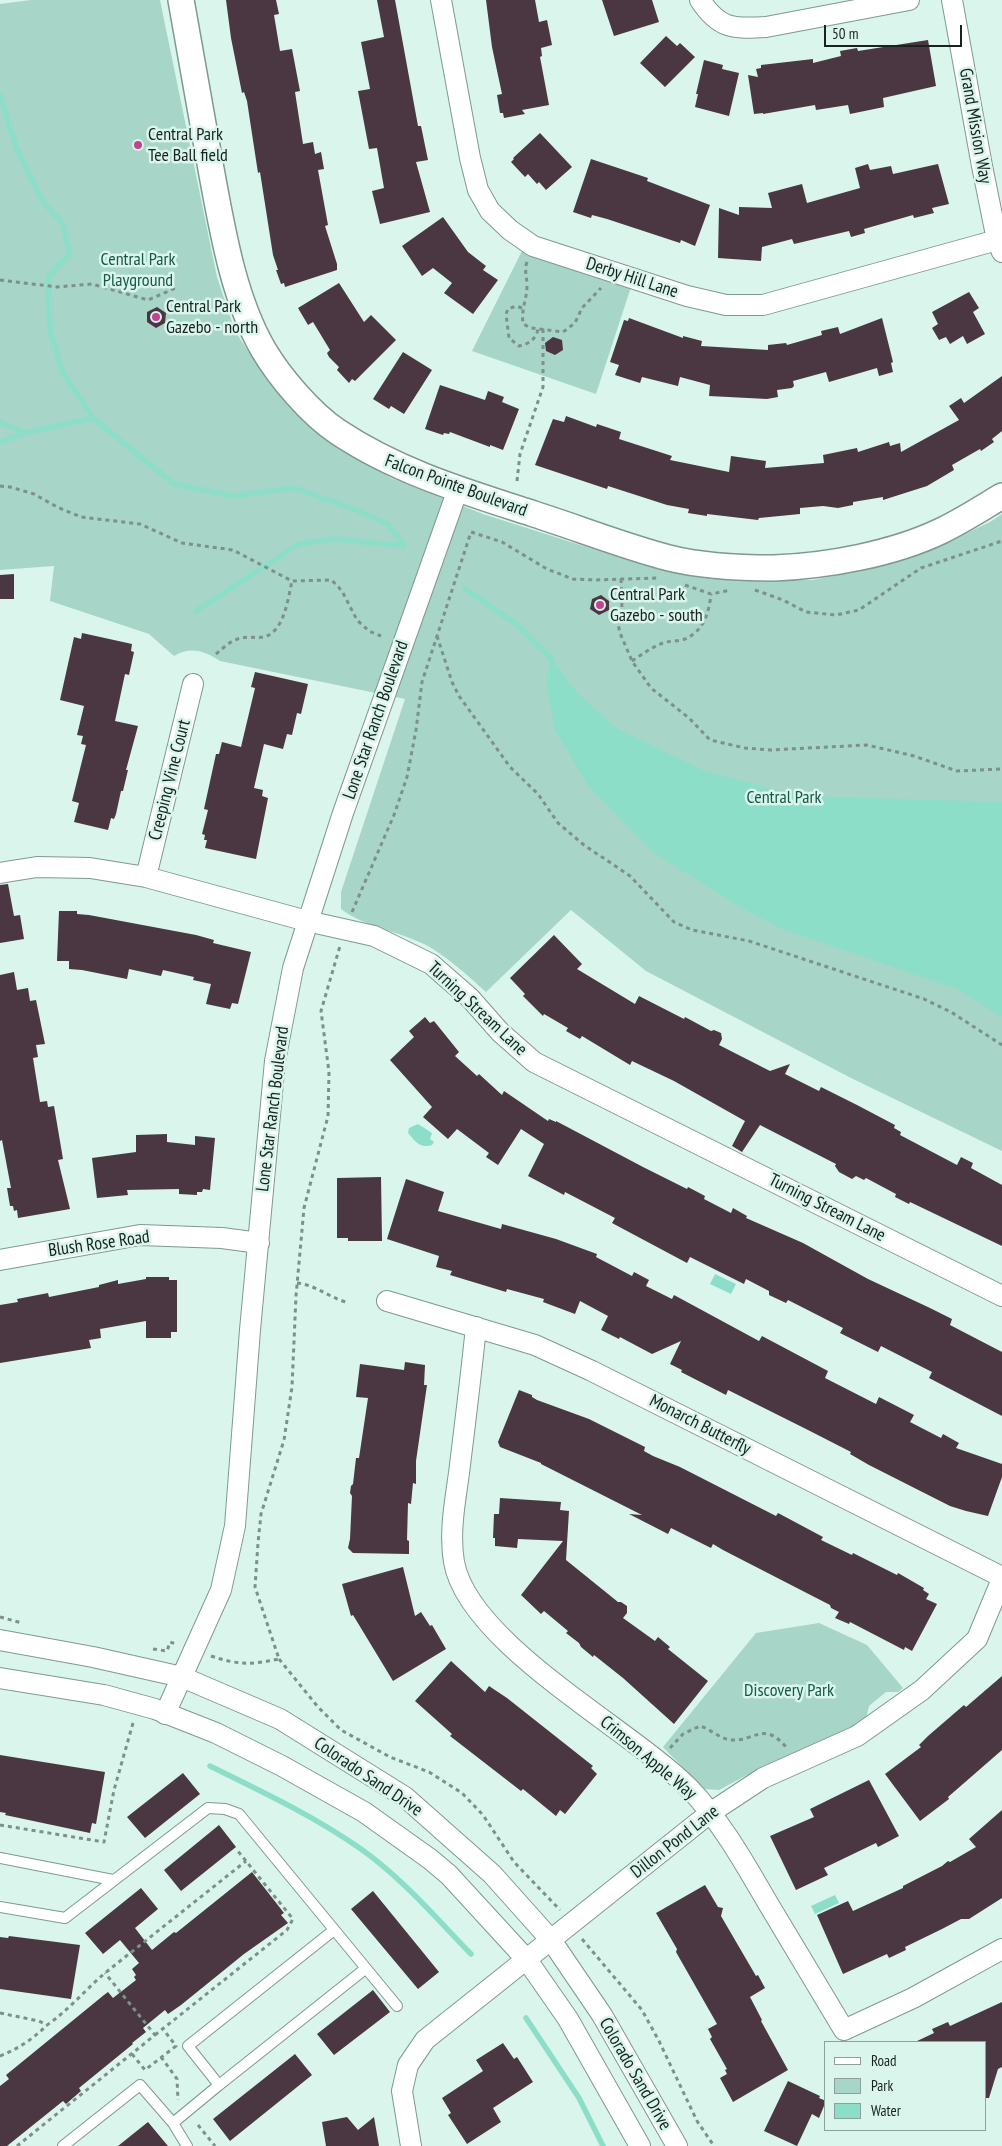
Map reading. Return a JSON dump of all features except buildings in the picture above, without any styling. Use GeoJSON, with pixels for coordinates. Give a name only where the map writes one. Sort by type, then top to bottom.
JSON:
{"type":"FeatureCollection","features":[{"type":"Feature","properties":{"kind":"street","name":"Falcon Pointe Boulevard"},"geometry":{"type":"LineString","coordinates":[[181,0],[219,210],[235,279],[249,322],[281,376],[335,430],[376,456],[426,478],[670,558],[715,565],[773,568],[831,563],[890,549],[939,532],[1002,496]]}},
{"type":"Feature","properties":{"kind":"street","name":"Derby Hill Lane"},"geometry":{"type":"LineString","coordinates":[[441,0],[470,158],[478,190],[490,211],[510,230],[532,246],[687,296],[726,305],[763,305],[1000,246]]}},
{"type":"Feature","properties":{"kind":"street"},"geometry":{"type":"LineString","coordinates":[[700,0],[710,15],[723,25],[742,29],[766,27],[909,0]]}},
{"type":"Feature","properties":{"kind":"street","name":"Grand Mission Way"},"geometry":{"type":"LineString","coordinates":[[952,0],[982,166],[1000,246]]}},
{"type":"Feature","properties":{"kind":"street","name":"Lone Star Ranch Boulevard"},"geometry":{"type":"LineString","coordinates":[[165,1714],[221,1590],[235,1526],[241,1473],[243,1407],[275,1061],[293,968],[343,813],[458,489]]}},
{"type":"Feature","properties":{"kind":"street","name":"Creeping Vine Court"},"geometry":{"type":"LineString","coordinates":[[146,877],[193,684]]}},
{"type":"Feature","properties":{"kind":"street","name":"Turning Stream Lane"},"geometry":{"type":"LineString","coordinates":[[0,873],[37,867],[90,868],[146,877],[307,921],[374,936],[431,964],[470,998],[500,1032],[534,1062],[1002,1296]]}},
{"type":"Feature","properties":{"kind":"street","name":"Blush Rose Road"},"geometry":{"type":"LineString","coordinates":[[0,1260],[140,1235],[222,1238],[259,1242]]}},
{"type":"Feature","properties":{"kind":"street","name":"Monarch Butterfly"},"geometry":{"type":"LineString","coordinates":[[387,1300],[535,1345],[592,1371],[1002,1578]]}},
{"type":"Feature","properties":{"kind":"street","name":"Crimson Apple Way"},"geometry":{"type":"LineString","coordinates":[[476,1328],[452,1528],[454,1563],[464,1592],[491,1628],[547,1677],[662,1765],[688,1788],[710,1813],[749,1870],[844,2030],[913,1998],[1002,1949]]}},
{"type":"Feature","properties":{"kind":"street","name":"Dillon Pond Lane"},"geometry":{"type":"LineString","coordinates":[[411,2146],[402,2091],[408,2065],[425,2040],[710,1813],[764,1778],[857,1736],[922,1690],[977,1638],[1002,1578]]}},
{"type":"Feature","properties":{"kind":"street","name":"Colorado Sand Drive"},"geometry":{"type":"LineString","coordinates":[[0,1640],[93,1657],[182,1677],[280,1719],[405,1797],[492,1874],[551,1940],[602,2015],[676,2146]]}},
{"type":"Feature","properties":{"kind":"street","name":"Colorado Sand Drive"},"geometry":{"type":"LineString","coordinates":[[0,1678],[104,1695],[165,1714],[216,1733],[282,1766],[364,1812],[430,1859],[455,1882],[527,1960],[568,2019],[640,2146]]}},
{"type":"Feature","properties":{"kind":"lane"},"geometry":{"type":"LineString","coordinates":[[0,1907],[65,1918],[208,1808],[225,1809],[239,1814],[397,2006]]}},
{"type":"Feature","properties":{"kind":"lane"},"geometry":{"type":"LineString","coordinates":[[0,1858],[113,1880]]}},
{"type":"Feature","properties":{"kind":"lane"},"geometry":{"type":"LineString","coordinates":[[219,2085],[188,2046],[334,1930]]}},
{"type":"Feature","properties":{"kind":"lane"},"geometry":{"type":"LineString","coordinates":[[173,2123],[366,1969]]}},
{"type":"Feature","properties":{"kind":"lane"},"geometry":{"type":"LineString","coordinates":[[63,2146],[140,2085],[173,2123],[187,2146]]}},
{"type":"Feature","properties":{"kind":"path"},"geometry":{"type":"LineString","coordinates":[[528,259],[525,266],[527,291],[522,308],[523,324],[562,332],[575,323],[582,308],[604,286]]}},
{"type":"Feature","properties":{"kind":"path"},"geometry":{"type":"LineString","coordinates":[[0,280],[57,287],[92,284],[148,300],[178,287]]}},
{"type":"Feature","properties":{"kind":"path"},"geometry":{"type":"LineString","coordinates":[[522,308],[516,306],[508,309],[506,314],[510,338],[519,346],[523,345],[533,340],[538,328]]}},
{"type":"Feature","properties":{"kind":"path"},"geometry":{"type":"LineString","coordinates":[[517,481],[520,454],[543,386],[543,329]]}},
{"type":"Feature","properties":{"kind":"path"},"geometry":{"type":"LineString","coordinates":[[0,486],[34,494],[57,507],[81,517],[140,524],[182,543],[233,550],[292,581],[330,580],[343,593],[357,620],[369,631],[381,636]]}},
{"type":"Feature","properties":{"kind":"path"},"geometry":{"type":"LineString","coordinates":[[352,912],[394,815],[407,777],[422,682],[471,532],[502,542],[547,569],[573,579],[662,579]]}},
{"type":"Feature","properties":{"kind":"path"},"geometry":{"type":"LineString","coordinates":[[748,590],[755,590],[783,600],[806,612],[836,615],[859,610],[921,568],[1002,541]]}},
{"type":"Feature","properties":{"kind":"path"},"geometry":{"type":"LineString","coordinates":[[621,579],[622,609],[618,624],[632,661],[651,688],[689,718],[710,740],[745,748],[770,750],[867,746],[914,756],[957,771],[1002,769]]}},
{"type":"Feature","properties":{"kind":"path"},"geometry":{"type":"LineString","coordinates":[[216,654],[236,639],[261,638],[269,635],[285,612],[292,581]]}},
{"type":"Feature","properties":{"kind":"path"},"geometry":{"type":"LineString","coordinates":[[679,583],[712,594],[733,589]]}},
{"type":"Feature","properties":{"kind":"path"},"geometry":{"type":"LineString","coordinates":[[632,661],[648,650],[665,643],[684,639],[693,634],[709,612],[712,594]]}},
{"type":"Feature","properties":{"kind":"path"},"geometry":{"type":"LineString","coordinates":[[437,636],[452,682],[510,767],[538,794],[558,823],[577,840],[630,876],[674,922],[692,930],[749,942],[924,999],[951,1012],[1002,1045]]}},
{"type":"Feature","properties":{"kind":"path"},"geometry":{"type":"LineString","coordinates":[[340,946],[321,1011],[329,1072],[328,1116],[304,1208],[297,1282],[292,1387],[284,1440],[261,1514],[255,1588],[280,1659],[318,1707],[341,1730],[390,1757],[429,1772],[462,1793],[483,1815],[514,1862],[553,1902]]}},
{"type":"Feature","properties":{"kind":"path"},"geometry":{"type":"LineString","coordinates":[[297,1282],[308,1284],[328,1296],[346,1302]]}},
{"type":"Feature","properties":{"kind":"path"},"geometry":{"type":"LineString","coordinates":[[220,1659],[233,1664],[259,1664],[280,1659]]}},
{"type":"Feature","properties":{"kind":"path"},"geometry":{"type":"LineString","coordinates":[[0,1825],[104,1842],[114,1790],[133,1723]]}},
{"type":"Feature","properties":{"kind":"path"},"geometry":{"type":"LineString","coordinates":[[670,1748],[683,1734],[700,1726],[731,1740],[761,1733],[768,1734],[776,1737],[789,1751]]}},
{"type":"Feature","properties":{"kind":"path"},"geometry":{"type":"LineString","coordinates":[[16,2146],[287,1930],[293,1919],[238,1850]]}},
{"type":"Feature","properties":{"kind":"path"},"geometry":{"type":"LineString","coordinates":[[0,2056],[20,2047],[66,2012],[105,1972],[246,1861]]}},
{"type":"Feature","properties":{"kind":"path"},"geometry":{"type":"LineString","coordinates":[[591,1950],[642,2010],[697,2121],[714,2146]]}},
{"type":"Feature","properties":{"kind":"path"},"geometry":{"type":"LineString","coordinates":[[105,1972],[155,2035]]}},
{"type":"Feature","properties":{"kind":"path"},"geometry":{"type":"LineString","coordinates":[[0,2013],[39,2021],[47,2025]]}},
{"type":"Feature","properties":{"kind":"path"},"geometry":{"type":"LineString","coordinates":[[132,2054],[145,2070],[176,2046],[163,2029]]}},
{"type":"Feature","properties":{"kind":"path"},"geometry":{"type":"LineString","coordinates":[[162,2057],[177,2079],[178,2100]]}},
{"type":"Feature","properties":{"kind":"path"},"geometry":{"type":"LineString","coordinates":[[198,2125],[215,2146]]}},
{"type":"Feature","properties":{"kind":"green space","name":"Central Park"},"geometry":{"type":"Polygon","coordinates":[[[31,0],[160,0],[217,277],[235,331],[267,380],[306,423],[348,452],[391,478],[483,514],[646,566],[686,575],[729,580],[813,580],[873,568],[929,551],[990,522],[1002,514],[1002,1151],[851,1078],[646,971],[571,910],[486,992],[449,960],[424,944],[371,925],[350,915],[341,909],[341,892],[405,699],[220,661],[198,651],[186,651],[174,656],[149,634],[50,601],[54,566],[0,570],[0,4],[31,0]]]}},
{"type":"Feature","properties":{"kind":"green space"},"geometry":{"type":"Polygon","coordinates":[[[523,249],[631,287],[596,394],[472,351],[523,249]]]}},
{"type":"Feature","properties":{"kind":"green space","name":"Discovery Park"},"geometry":{"type":"Polygon","coordinates":[[[819,1623],[867,1645],[903,1688],[898,1692],[886,1692],[869,1706],[866,1718],[852,1729],[765,1770],[745,1776],[719,1790],[704,1789],[663,1747],[756,1633],[819,1623]]]}},
{"type":"Feature","properties":{"kind":"water"},"geometry":{"type":"Polygon","coordinates":[[[550,657],[578,694],[616,728],[705,771],[799,796],[1002,802],[1002,1017],[957,989],[782,929],[737,905],[654,853],[589,787],[555,730],[547,687],[550,657]]]}},
{"type":"Feature","properties":{"kind":"water"},"geometry":{"type":"Polygon","coordinates":[[[418,1124],[432,1133],[430,1139],[434,1142],[432,1145],[421,1145],[408,1133],[409,1128],[418,1124]]]}},
{"type":"Feature","properties":{"kind":"water"},"geometry":{"type":"Polygon","coordinates":[[[715,1274],[736,1284],[731,1294],[710,1284],[715,1274]]]}},
{"type":"Feature","properties":{"kind":"water"},"geometry":{"type":"Polygon","coordinates":[[[835,1895],[839,1903],[815,1914],[811,1906],[835,1895]]]}},
{"type":"Feature","properties":{"kind":"waterway"},"geometry":{"type":"LineString","coordinates":[[0,95],[16,147],[43,202],[63,224],[70,254],[48,277],[50,330],[63,373],[93,418],[174,484],[233,496],[294,488],[351,508],[388,524],[404,546]]}},
{"type":"Feature","properties":{"kind":"waterway"},"geometry":{"type":"LineString","coordinates":[[0,422],[25,433],[93,418]]}},
{"type":"Feature","properties":{"kind":"waterway"},"geometry":{"type":"LineString","coordinates":[[0,442],[25,433]]}},
{"type":"Feature","properties":{"kind":"waterway"},"geometry":{"type":"LineString","coordinates":[[196,611],[299,544],[334,539],[404,546]]}},
{"type":"Feature","properties":{"kind":"waterway"},"geometry":{"type":"LineString","coordinates":[[465,589],[516,624],[550,657],[553,663]]}},
{"type":"Feature","properties":{"kind":"waterway"},"geometry":{"type":"LineString","coordinates":[[210,1766],[306,1815],[361,1849],[405,1885],[471,1954]]}},
{"type":"Feature","properties":{"kind":"waterway"},"geometry":{"type":"LineString","coordinates":[[526,2018],[579,2098],[603,2146]]}},
{"type":"Feature","properties":{"kind":"place","name":"Central Park Tee Ball field"},"geometry":{"type":"Point","coordinates":[138,145]}},
{"type":"Feature","properties":{"kind":"place","name":"Central Park Gazebo - north"},"geometry":{"type":"Point","coordinates":[156,317]}},
{"type":"Feature","properties":{"kind":"place","name":"Central Park Gazebo - south"},"geometry":{"type":"Point","coordinates":[600,605]}},
{"type":"Feature","properties":{"kind":"park label","name":"Central Park Playground"},"geometry":{"type":"Point","coordinates":[138,270]}}]}
